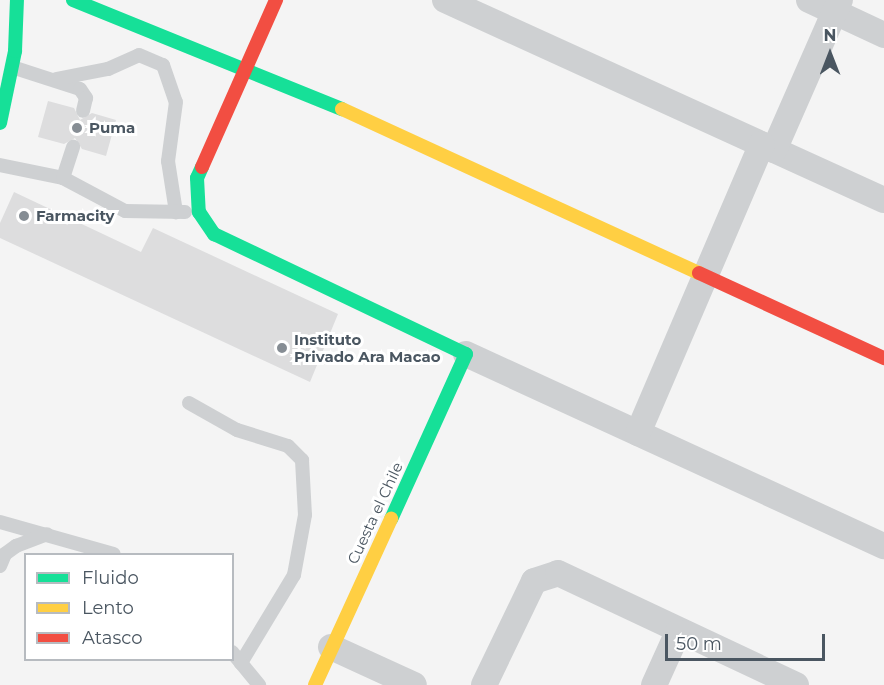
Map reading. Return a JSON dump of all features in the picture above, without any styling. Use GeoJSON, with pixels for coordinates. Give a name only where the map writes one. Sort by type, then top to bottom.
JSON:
{"type":"FeatureCollection","features":[{"type":"Feature","properties":{"kind":"main road"},"geometry":{"type":"LineString","coordinates":[[0,123],[12,67],[17,0]]}},
{"type":"Feature","properties":{"kind":"main road"},"geometry":{"type":"LineString","coordinates":[[73,0],[245,67],[704,274],[884,358]]}},
{"type":"Feature","properties":{"kind":"main road"},"geometry":{"type":"LineString","coordinates":[[276,0],[197,178],[199,212],[214,234],[466,354]]}},
{"type":"Feature","properties":{"kind":"main road","name":"Cuesta el Chile"},"geometry":{"type":"LineString","coordinates":[[315,685],[466,354]]}},
{"type":"Feature","properties":{"kind":"street"},"geometry":{"type":"LineString","coordinates":[[445,0],[884,200]]}},
{"type":"Feature","properties":{"kind":"street"},"geometry":{"type":"LineString","coordinates":[[808,0],[838,6],[884,35]]}},
{"type":"Feature","properties":{"kind":"street"},"geometry":{"type":"LineString","coordinates":[[638,433],[704,274],[838,6]]}},
{"type":"Feature","properties":{"kind":"street"},"geometry":{"type":"LineString","coordinates":[[466,354],[884,546]]}},
{"type":"Feature","properties":{"kind":"street"},"geometry":{"type":"LineString","coordinates":[[484,685],[534,581],[544,574],[558,573],[678,632],[796,685]]}},
{"type":"Feature","properties":{"kind":"street"},"geometry":{"type":"LineString","coordinates":[[654,685],[678,632]]}},
{"type":"Feature","properties":{"kind":"street"},"geometry":{"type":"LineString","coordinates":[[331,647],[414,685]]}},
{"type":"Feature","properties":{"kind":"lane"},"geometry":{"type":"LineString","coordinates":[[56,79],[108,69],[139,55],[163,65],[176,102],[168,161],[177,212]]}},
{"type":"Feature","properties":{"kind":"lane"},"geometry":{"type":"LineString","coordinates":[[12,67],[56,79],[80,89],[86,98],[84,111]]}},
{"type":"Feature","properties":{"kind":"lane"},"geometry":{"type":"LineString","coordinates":[[63,178],[73,147]]}},
{"type":"Feature","properties":{"kind":"lane"},"geometry":{"type":"LineString","coordinates":[[0,165],[63,178],[125,211],[199,212]]}},
{"type":"Feature","properties":{"kind":"lane"},"geometry":{"type":"LineString","coordinates":[[189,403],[237,430],[288,446],[302,460],[305,515],[294,575],[285,597],[237,657],[259,685]]}},
{"type":"Feature","properties":{"kind":"lane"},"geometry":{"type":"LineString","coordinates":[[0,522],[108,553]]}},
{"type":"Feature","properties":{"kind":"lane"},"geometry":{"type":"LineString","coordinates":[[2,559],[47,534]]}},
{"type":"Feature","properties":{"kind":"building","name":"Puma"},"geometry":{"type":"Polygon","coordinates":[[[48,101],[74,108],[80,120],[92,113],[116,120],[106,156],[82,149],[75,138],[64,144],[38,137],[48,101]]]}},
{"type":"Feature","properties":{"kind":"building"},"geometry":{"type":"Polygon","coordinates":[[[14,192],[141,252],[153,228],[338,314],[310,382],[0,238],[0,223],[14,192]]]}},
{"type":"Feature","properties":{"kind":"traffic: fast"},"geometry":{"type":"LineString","coordinates":[[0,123],[15,51],[17,0]]}},
{"type":"Feature","properties":{"kind":"traffic: fast"},"geometry":{"type":"LineString","coordinates":[[73,0],[342,109]]}},
{"type":"Feature","properties":{"kind":"traffic: fast"},"geometry":{"type":"LineString","coordinates":[[202,167],[197,178],[199,212],[214,234],[466,354],[391,519]]}},
{"type":"Feature","properties":{"kind":"traffic: slow"},"geometry":{"type":"LineString","coordinates":[[342,109],[699,273]]}},
{"type":"Feature","properties":{"kind":"traffic: slow"},"geometry":{"type":"LineString","coordinates":[[315,685],[391,519]]}},
{"type":"Feature","properties":{"kind":"traffic: jam"},"geometry":{"type":"LineString","coordinates":[[202,167],[276,0]]}},
{"type":"Feature","properties":{"kind":"traffic: jam"},"geometry":{"type":"LineString","coordinates":[[699,273],[884,358]]}},
{"type":"Feature","properties":{"kind":"place","name":"Puma"},"geometry":{"type":"Point","coordinates":[77,128]}},
{"type":"Feature","properties":{"kind":"place","name":"Farmacity"},"geometry":{"type":"Point","coordinates":[24,216]}},
{"type":"Feature","properties":{"kind":"place","name":"Instituto Privado Ara Macao"},"geometry":{"type":"Point","coordinates":[282,348]}}]}
